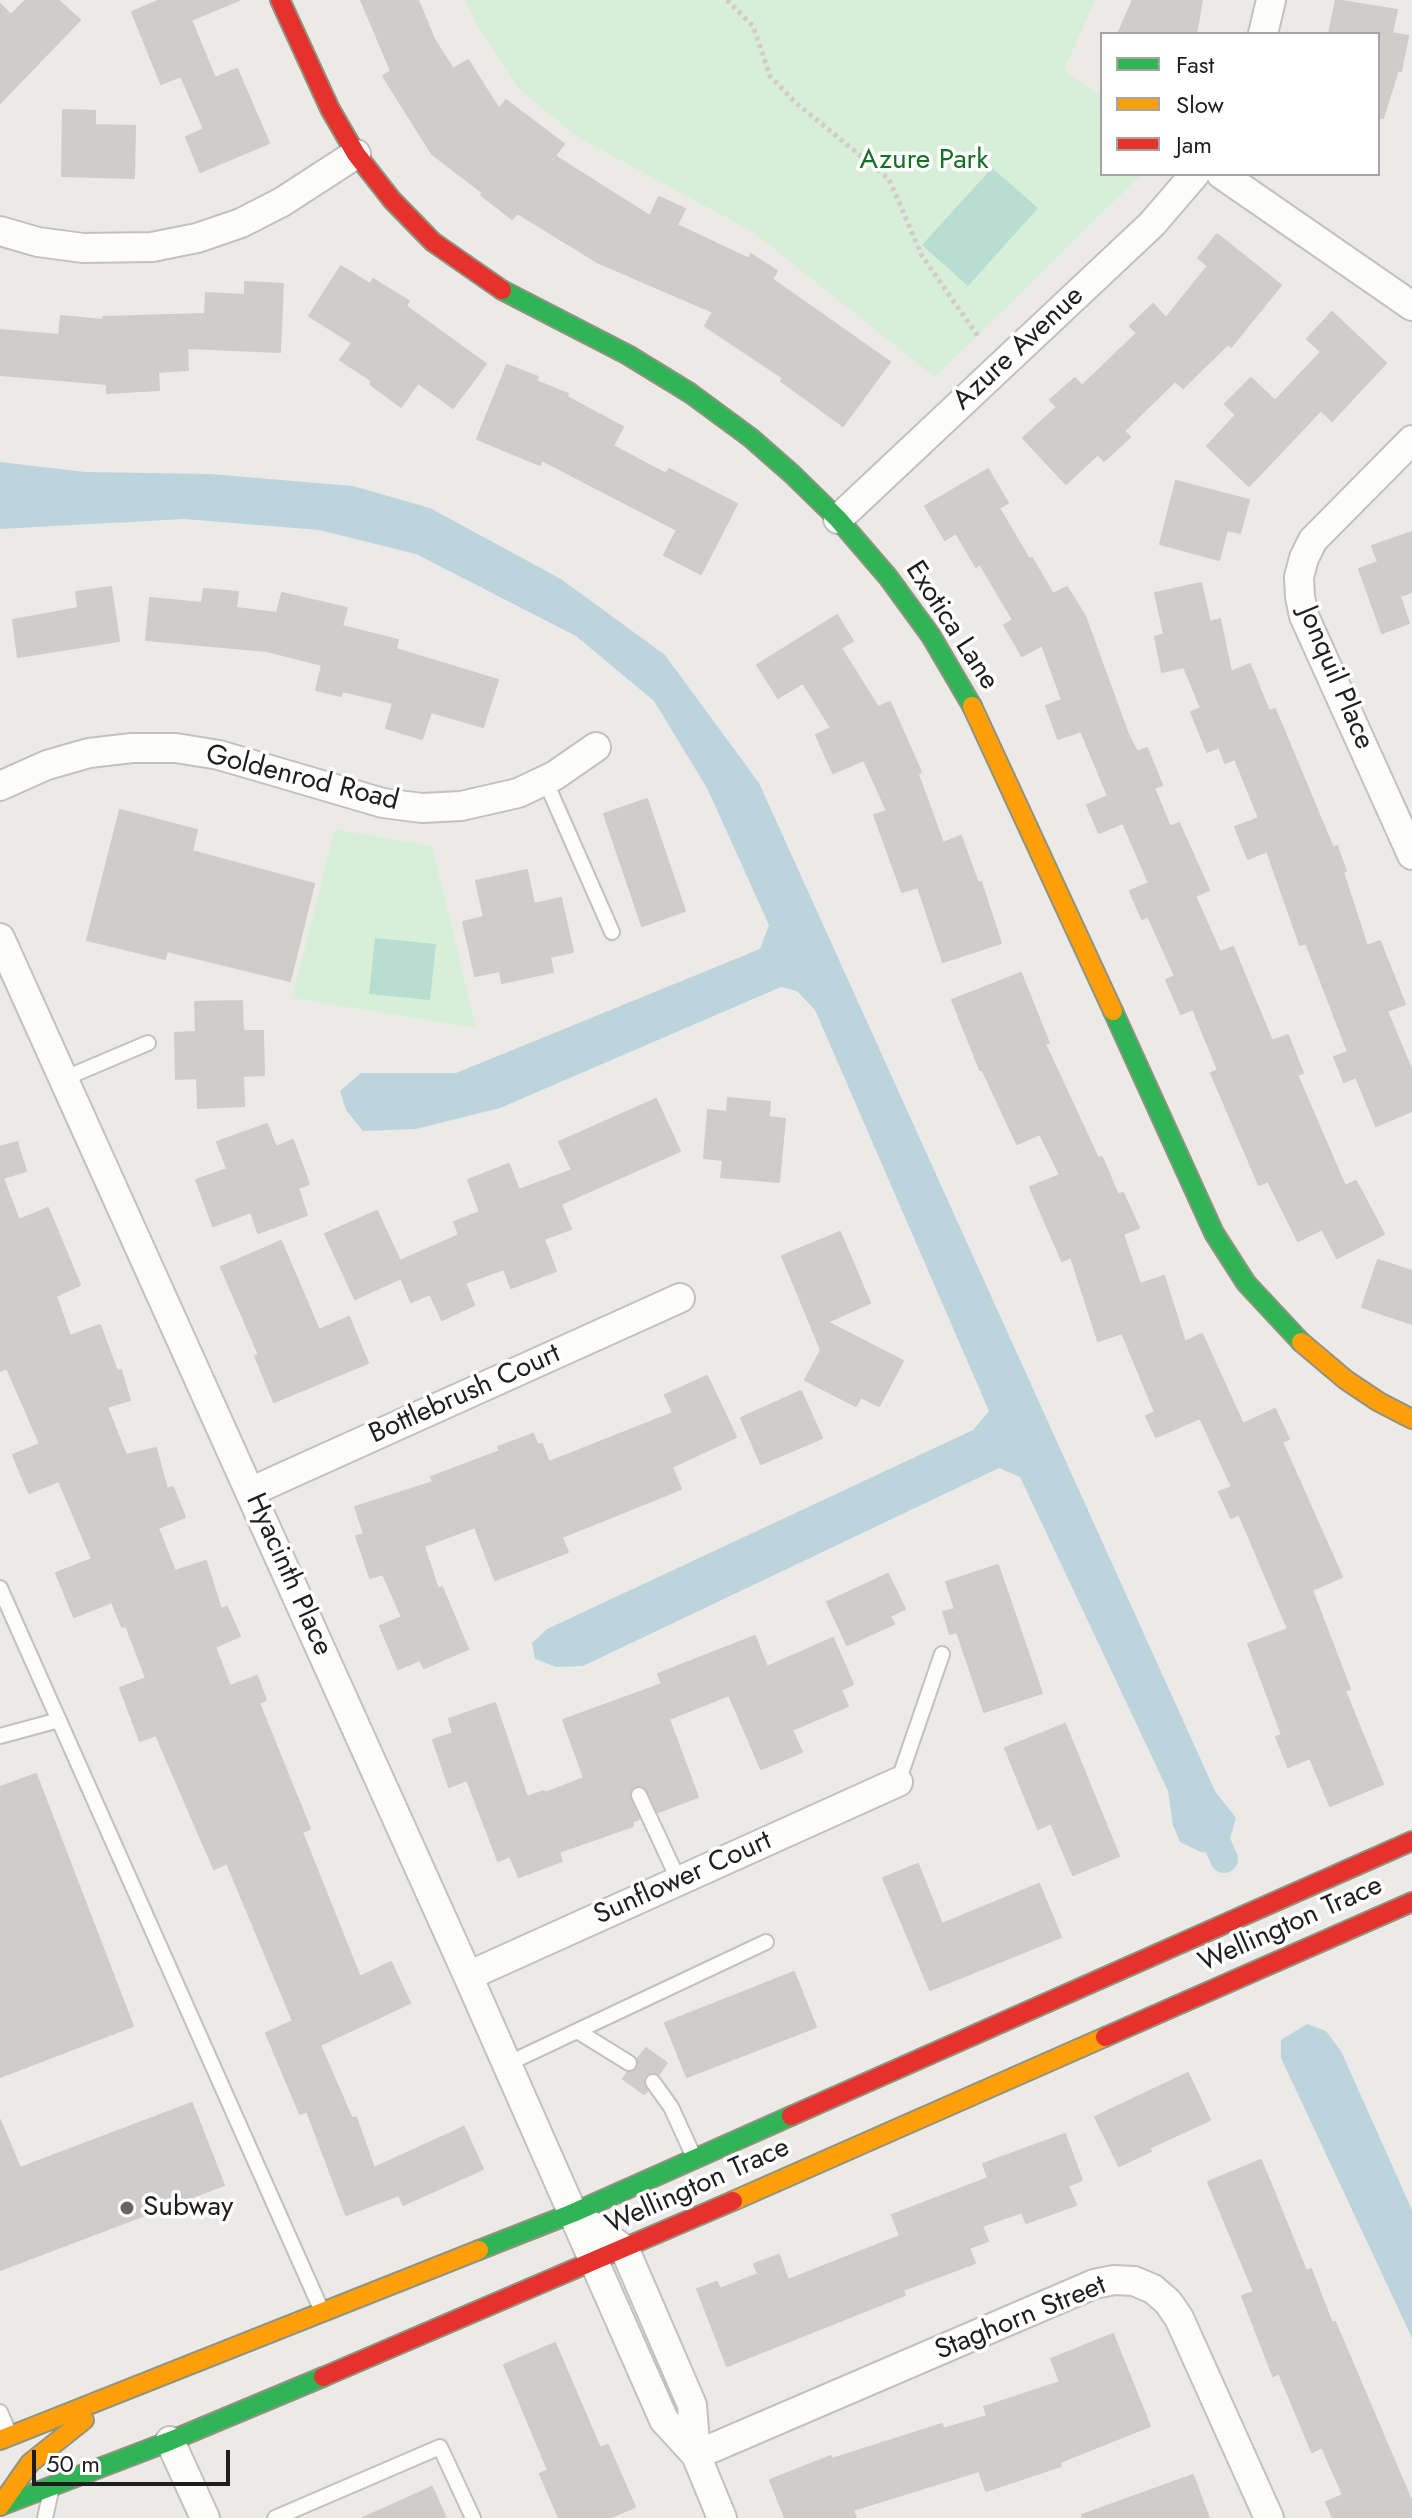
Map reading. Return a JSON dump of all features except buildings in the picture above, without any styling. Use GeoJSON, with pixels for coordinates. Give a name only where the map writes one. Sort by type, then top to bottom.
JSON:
{"type":"FeatureCollection","features":[{"type":"Feature","properties":{"kind":"street","name":"Exotica Lane"},"geometry":{"type":"LineString","coordinates":[[280,0],[330,109],[356,154],[392,200],[433,242],[513,297],[628,355],[690,393],[751,438],[792,474],[838,519],[888,577],[931,636],[968,699],[1214,1233],[1246,1283],[1300,1342],[1346,1380],[1412,1419]]}},
{"type":"Feature","properties":{"kind":"street"},"geometry":{"type":"LineString","coordinates":[[1263,32],[1271,0]]}},
{"type":"Feature","properties":{"kind":"street"},"geometry":{"type":"LineString","coordinates":[[0,231],[38,242],[83,248],[152,247],[197,238],[241,223],[282,202],[356,154]]}},
{"type":"Feature","properties":{"kind":"street","name":"Azure Avenue"},"geometry":{"type":"LineString","coordinates":[[838,519],[1152,224],[1193,176]]}},
{"type":"Feature","properties":{"kind":"street"},"geometry":{"type":"LineString","coordinates":[[1224,176],[1412,306]]}},
{"type":"Feature","properties":{"kind":"street","name":"Jonquil Place"},"geometry":{"type":"LineString","coordinates":[[1412,440],[1313,540],[1299,577],[1304,616],[1412,855]]}},
{"type":"Feature","properties":{"kind":"street","name":"Goldenrod Road"},"geometry":{"type":"LineString","coordinates":[[0,786],[47,765],[89,753],[132,748],[176,748],[219,755],[383,803],[422,808],[461,806],[499,799],[545,780],[596,747]]}},
{"type":"Feature","properties":{"kind":"street","name":"Hyacinth Place"},"geometry":{"type":"LineString","coordinates":[[0,938],[468,1976],[664,2420],[696,2455]]}},
{"type":"Feature","properties":{"kind":"street","name":"Bottlebrush Court"},"geometry":{"type":"LineString","coordinates":[[250,1492],[680,1298]]}},
{"type":"Feature","properties":{"kind":"street","name":"Sunflower Court"},"geometry":{"type":"LineString","coordinates":[[468,1976],[898,1782]]}},
{"type":"Feature","properties":{"kind":"street","name":"Wellington Trace"},"geometry":{"type":"LineString","coordinates":[[3,2441],[573,2213],[1412,1841]]}},
{"type":"Feature","properties":{"kind":"street","name":"Wellington Trace"},"geometry":{"type":"LineString","coordinates":[[0,2506],[170,2441],[625,2250],[1412,1902]]}},
{"type":"Feature","properties":{"kind":"street"},"geometry":{"type":"LineString","coordinates":[[573,2213],[625,2250],[692,2405],[696,2455],[722,2518]]}},
{"type":"Feature","properties":{"kind":"street","name":"Staghorn Street"},"geometry":{"type":"LineString","coordinates":[[696,2455],[1094,2284],[1114,2280],[1134,2281],[1153,2289],[1168,2302],[1179,2318],[1269,2518]]}},
{"type":"Feature","properties":{"kind":"street"},"geometry":{"type":"LineString","coordinates":[[0,2506],[30,2463],[119,2393]]}},
{"type":"Feature","properties":{"kind":"street"},"geometry":{"type":"LineString","coordinates":[[170,2441],[205,2518]]}},
{"type":"Feature","properties":{"kind":"lane"},"geometry":{"type":"LineString","coordinates":[[545,780],[612,932]]}},
{"type":"Feature","properties":{"kind":"lane"},"geometry":{"type":"LineString","coordinates":[[63,1079],[148,1043]]}},
{"type":"Feature","properties":{"kind":"lane"},"geometry":{"type":"LineString","coordinates":[[0,1588],[323,2313]]}},
{"type":"Feature","properties":{"kind":"lane"},"geometry":{"type":"LineString","coordinates":[[898,1782],[942,1654]]}},
{"type":"Feature","properties":{"kind":"lane"},"geometry":{"type":"LineString","coordinates":[[0,1736],[59,1720]]}},
{"type":"Feature","properties":{"kind":"lane"},"geometry":{"type":"LineString","coordinates":[[639,1795],[679,1881]]}},
{"type":"Feature","properties":{"kind":"lane"},"geometry":{"type":"LineString","coordinates":[[507,2064],[766,1942]]}},
{"type":"Feature","properties":{"kind":"lane"},"geometry":{"type":"LineString","coordinates":[[579,2032],[629,2063]]}},
{"type":"Feature","properties":{"kind":"lane"},"geometry":{"type":"LineString","coordinates":[[653,2082],[671,2107],[694,2159]]}},
{"type":"Feature","properties":{"kind":"lane"},"geometry":{"type":"LineString","coordinates":[[0,2412],[3,2441]]}},
{"type":"Feature","properties":{"kind":"lane"},"geometry":{"type":"LineString","coordinates":[[275,2518],[440,2447],[473,2518]]}},
{"type":"Feature","properties":{"kind":"lane"},"geometry":{"type":"LineString","coordinates":[[45,2518],[52,2486]]}},
{"type":"Feature","properties":{"kind":"lane"},"geometry":{"type":"LineString","coordinates":[[0,2506],[3,2518]]}},
{"type":"Feature","properties":{"kind":"path"},"geometry":{"type":"LineString","coordinates":[[727,0],[753,26],[770,76],[796,103],[889,179],[922,256],[980,339]]}},
{"type":"Feature","properties":{"kind":"green space","name":"Azure Park"},"geometry":{"type":"Polygon","coordinates":[[[465,0],[1095,0],[1064,70],[1100,96],[1100,176],[1140,176],[935,377],[753,232],[576,136],[517,87],[465,0]]]}},
{"type":"Feature","properties":{"kind":"green space"},"geometry":{"type":"Polygon","coordinates":[[[992,168],[1038,208],[968,286],[922,245],[992,168]]]}},
{"type":"Feature","properties":{"kind":"green space"},"geometry":{"type":"Polygon","coordinates":[[[335,829],[432,846],[476,1028],[292,998],[335,829]]]}},
{"type":"Feature","properties":{"kind":"green space"},"geometry":{"type":"Polygon","coordinates":[[[375,938],[436,944],[430,1000],[369,994],[375,938]]]}},
{"type":"Feature","properties":{"kind":"water"},"geometry":{"type":"Polygon","coordinates":[[[0,462],[85,472],[210,474],[353,486],[430,508],[561,579],[665,655],[759,783],[1215,1791],[1236,1818],[1229,1842],[1203,1853],[1180,1842],[1173,1825],[1168,1791],[1020,1477],[999,1468],[583,1666],[556,1667],[535,1659],[532,1643],[547,1629],[973,1430],[989,1411],[815,1010],[797,991],[781,987],[500,1108],[416,1129],[363,1131],[346,1110],[340,1091],[361,1073],[456,1073],[760,949],[769,925],[707,788],[654,701],[576,636],[416,554],[319,530],[184,519],[0,529],[0,462]]]}},
{"type":"Feature","properties":{"kind":"water"},"geometry":{"type":"Polygon","coordinates":[[[1307,2024],[1326,2031],[1341,2051],[1412,2210],[1412,2338],[1281,2058],[1281,2040],[1307,2024]]]}},
{"type":"Feature","properties":{"kind":"waterway"},"geometry":{"type":"LineString","coordinates":[[1203,1811],[1224,1859]]}},
{"type":"Feature","properties":{"kind":"traffic: fast"},"geometry":{"type":"LineString","coordinates":[[502,290],[628,355],[690,393],[751,438],[792,474],[838,519],[888,577],[931,636],[972,706]]}},
{"type":"Feature","properties":{"kind":"traffic: fast"},"geometry":{"type":"LineString","coordinates":[[1113,1011],[1214,1233],[1246,1283],[1301,1342]]}},
{"type":"Feature","properties":{"kind":"traffic: fast"},"geometry":{"type":"LineString","coordinates":[[479,2250],[573,2213],[791,2116]]}},
{"type":"Feature","properties":{"kind":"traffic: fast"},"geometry":{"type":"LineString","coordinates":[[0,2506],[170,2441],[323,2377]]}},
{"type":"Feature","properties":{"kind":"traffic: slow"},"geometry":{"type":"LineString","coordinates":[[972,706],[1113,1011]]}},
{"type":"Feature","properties":{"kind":"traffic: slow"},"geometry":{"type":"LineString","coordinates":[[1301,1342],[1346,1380],[1412,1419]]}},
{"type":"Feature","properties":{"kind":"traffic: slow"},"geometry":{"type":"LineString","coordinates":[[733,2201],[1105,2037]]}},
{"type":"Feature","properties":{"kind":"traffic: slow"},"geometry":{"type":"LineString","coordinates":[[0,2440],[479,2250]]}},
{"type":"Feature","properties":{"kind":"traffic: slow"},"geometry":{"type":"LineString","coordinates":[[0,2506],[30,2463],[84,2420]]}},
{"type":"Feature","properties":{"kind":"traffic: jam"},"geometry":{"type":"LineString","coordinates":[[280,0],[330,109],[356,154],[392,200],[433,242],[502,290]]}},
{"type":"Feature","properties":{"kind":"traffic: jam"},"geometry":{"type":"LineString","coordinates":[[791,2116],[1412,1841]]}},
{"type":"Feature","properties":{"kind":"traffic: jam"},"geometry":{"type":"LineString","coordinates":[[1105,2037],[1412,1902]]}},
{"type":"Feature","properties":{"kind":"traffic: jam"},"geometry":{"type":"LineString","coordinates":[[323,2377],[733,2201]]}},
{"type":"Feature","properties":{"kind":"place","name":"Subway"},"geometry":{"type":"Point","coordinates":[127,2208]}}]}
